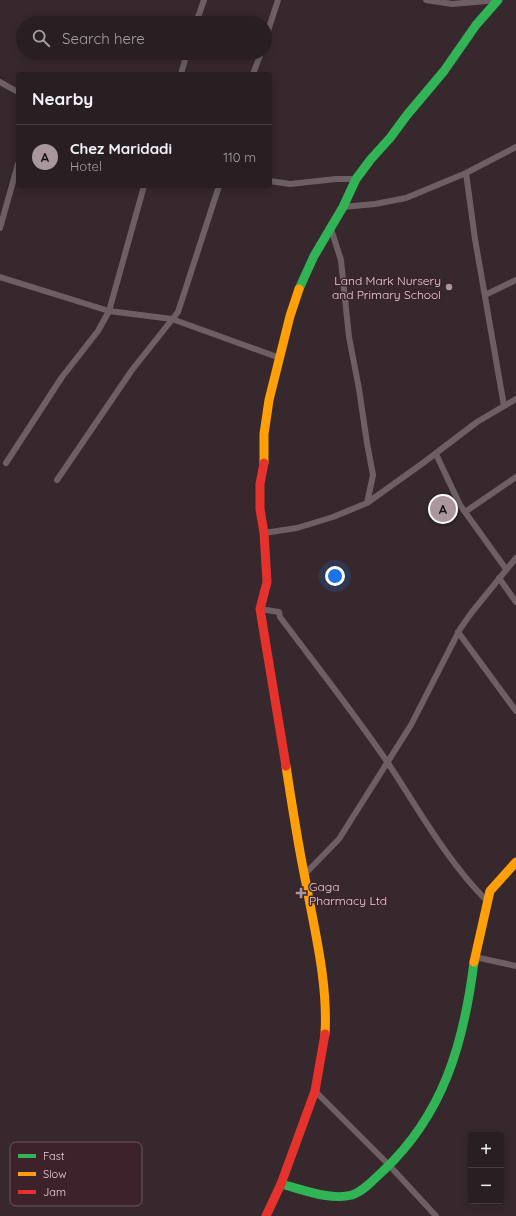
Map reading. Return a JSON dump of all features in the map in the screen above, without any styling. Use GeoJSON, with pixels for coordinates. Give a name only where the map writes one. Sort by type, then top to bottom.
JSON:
{"type":"FeatureCollection","features":[{"type":"Feature","properties":{"kind":"main road"},"geometry":{"type":"LineString","coordinates":[[266,1216],[281,1184],[315,1091],[324,1041],[326,1014],[325,990],[321,962],[304,875],[260,609],[267,582],[264,533],[260,509],[260,484],[264,461],[264,434],[269,400],[290,316],[298,292],[314,256],[343,207],[356,179],[444,71],[476,25],[498,0]]}},
{"type":"Feature","properties":{"kind":"main road"},"geometry":{"type":"LineString","coordinates":[[281,1184],[332,1197],[352,1195],[363,1189],[389,1165],[408,1144],[422,1125],[436,1101],[451,1069],[469,1002],[475,957],[491,889],[516,862]]}},
{"type":"Feature","properties":{"kind":"street"},"geometry":{"type":"LineString","coordinates":[[198,16],[204,0]]}},
{"type":"Feature","properties":{"kind":"street"},"geometry":{"type":"LineString","coordinates":[[272,18],[278,0]]}},
{"type":"Feature","properties":{"kind":"street"},"geometry":{"type":"LineString","coordinates":[[426,0],[452,4],[498,0]]}},
{"type":"Feature","properties":{"kind":"street"},"geometry":{"type":"LineString","coordinates":[[182,72],[185,60]]}},
{"type":"Feature","properties":{"kind":"street"},"geometry":{"type":"LineString","coordinates":[[254,72],[258,60]]}},
{"type":"Feature","properties":{"kind":"street"},"geometry":{"type":"LineString","coordinates":[[0,82],[16,91]]}},
{"type":"Feature","properties":{"kind":"street"},"geometry":{"type":"LineString","coordinates":[[343,207],[375,204],[406,198],[466,173],[516,147]]}},
{"type":"Feature","properties":{"kind":"street"},"geometry":{"type":"LineString","coordinates":[[0,228],[16,171]]}},
{"type":"Feature","properties":{"kind":"street"},"geometry":{"type":"LineString","coordinates":[[466,173],[504,406]]}},
{"type":"Feature","properties":{"kind":"street"},"geometry":{"type":"LineString","coordinates":[[272,181],[290,184],[336,179],[356,179]]}},
{"type":"Feature","properties":{"kind":"street"},"geometry":{"type":"LineString","coordinates":[[6,463],[62,377],[98,331],[109,310],[143,188]]}},
{"type":"Feature","properties":{"kind":"street"},"geometry":{"type":"LineString","coordinates":[[57,480],[132,370],[178,312],[218,188]]}},
{"type":"Feature","properties":{"kind":"street"},"geometry":{"type":"LineString","coordinates":[[330,229],[341,260],[349,337],[359,390],[366,443],[373,475],[367,503]]}},
{"type":"Feature","properties":{"kind":"street"},"geometry":{"type":"LineString","coordinates":[[0,277],[109,310],[172,319],[280,358]]}},
{"type":"Feature","properties":{"kind":"street"},"geometry":{"type":"LineString","coordinates":[[485,295],[516,280]]}},
{"type":"Feature","properties":{"kind":"street"},"geometry":{"type":"LineString","coordinates":[[264,533],[297,528],[333,517],[367,503],[478,422],[516,399]]}},
{"type":"Feature","properties":{"kind":"street"},"geometry":{"type":"LineString","coordinates":[[436,454],[460,505],[506,569]]}},
{"type":"Feature","properties":{"kind":"street"},"geometry":{"type":"LineString","coordinates":[[465,512],[516,478]]}},
{"type":"Feature","properties":{"kind":"street"},"geometry":{"type":"LineString","coordinates":[[304,875],[339,839],[411,725],[458,632],[472,612],[516,558]]}},
{"type":"Feature","properties":{"kind":"street"},"geometry":{"type":"LineString","coordinates":[[499,578],[516,602]]}},
{"type":"Feature","properties":{"kind":"street"},"geometry":{"type":"LineString","coordinates":[[260,609],[279,612],[280,617],[387,763],[432,832],[471,884],[487,901]]}},
{"type":"Feature","properties":{"kind":"street"},"geometry":{"type":"LineString","coordinates":[[458,632],[516,711]]}},
{"type":"Feature","properties":{"kind":"street"},"geometry":{"type":"LineString","coordinates":[[475,957],[516,966]]}},
{"type":"Feature","properties":{"kind":"street"},"geometry":{"type":"LineString","coordinates":[[315,1091],[389,1165],[436,1216]]}},
{"type":"Feature","properties":{"kind":"traffic: fast"},"geometry":{"type":"LineString","coordinates":[[299,289],[314,256],[343,207],[356,179],[444,71],[476,25],[498,0]]}},
{"type":"Feature","properties":{"kind":"traffic: fast"},"geometry":{"type":"LineString","coordinates":[[281,1184],[335,1197],[352,1195],[361,1191],[369,1184],[404,1149],[422,1126],[448,1075],[464,1020],[474,962]]}},
{"type":"Feature","properties":{"kind":"traffic: slow"},"geometry":{"type":"LineString","coordinates":[[264,463],[264,434],[269,400],[290,316],[299,289]]}},
{"type":"Feature","properties":{"kind":"traffic: slow"},"geometry":{"type":"LineString","coordinates":[[286,766],[323,977],[325,996],[325,1034]]}},
{"type":"Feature","properties":{"kind":"traffic: slow"},"geometry":{"type":"LineString","coordinates":[[474,962],[490,891],[516,862]]}},
{"type":"Feature","properties":{"kind":"traffic: jam"},"geometry":{"type":"LineString","coordinates":[[264,463],[260,484],[260,509],[264,533],[267,582],[260,609],[286,766]]}},
{"type":"Feature","properties":{"kind":"traffic: jam"},"geometry":{"type":"LineString","coordinates":[[266,1216],[281,1184],[315,1091],[325,1034]]}},
{"type":"Feature","properties":{"kind":"place","name":"Land Mark Nursery and Primary School"},"geometry":{"type":"Point","coordinates":[449,287]}},
{"type":"Feature","properties":{"kind":"place","name":"Chez Maridadi"},"geometry":{"type":"Point","coordinates":[443,509]}},
{"type":"Feature","properties":{"kind":"place","name":"Gaga Pharmacy Ltd"},"geometry":{"type":"Point","coordinates":[301,893]}}]}
